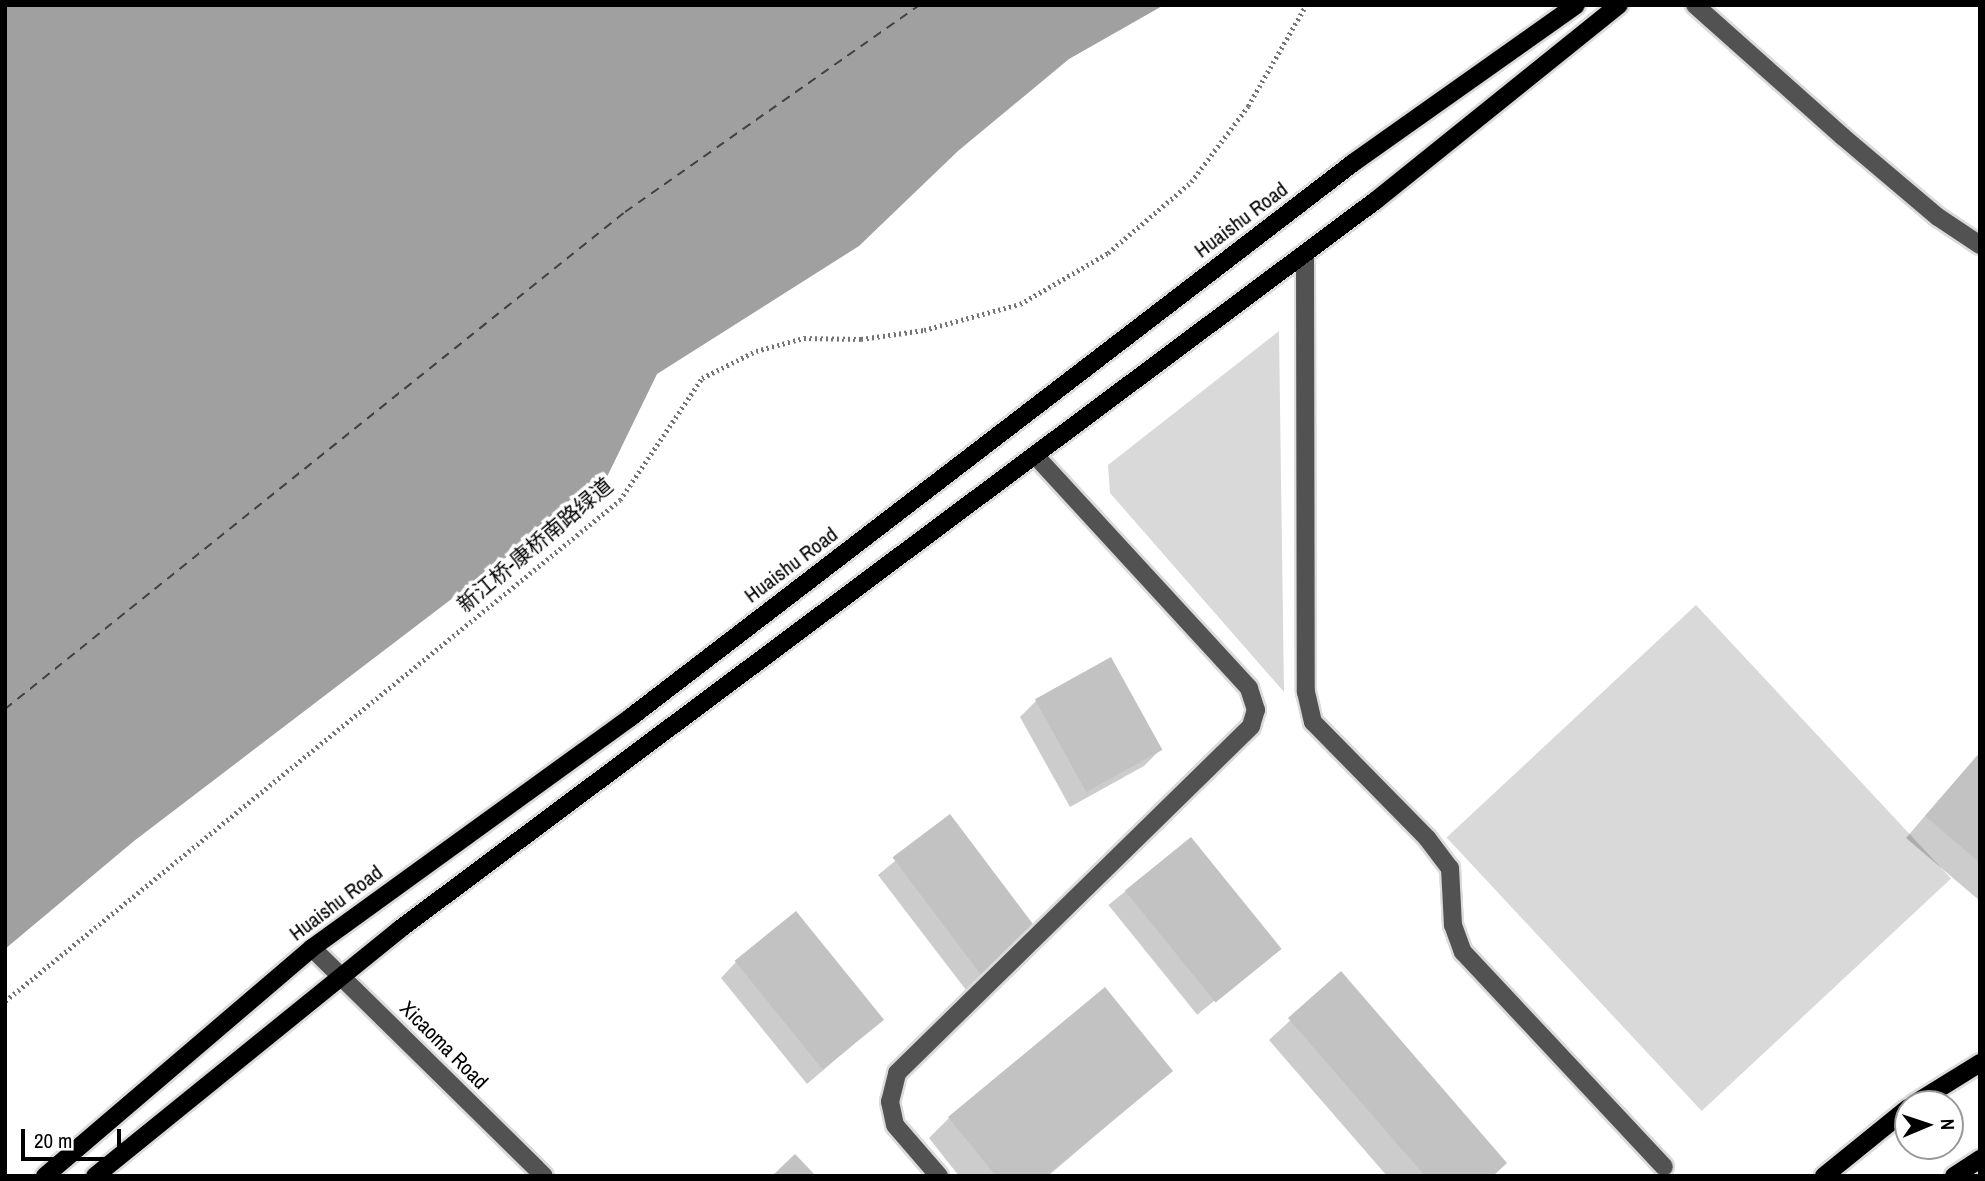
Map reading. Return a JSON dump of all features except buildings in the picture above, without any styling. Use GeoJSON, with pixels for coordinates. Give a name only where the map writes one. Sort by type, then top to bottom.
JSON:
{"type":"FeatureCollection","features":[{"type":"Feature","properties":{"kind":"main road","name":"Huaishu Road"},"geometry":{"type":"LineString","coordinates":[[45,1176],[312,948],[631,717],[1353,163],[1576,5]]}},
{"type":"Feature","properties":{"kind":"main road"},"geometry":{"type":"LineString","coordinates":[[95,1176],[400,929],[1305,254],[1619,5]]}},
{"type":"Feature","properties":{"kind":"main road"},"geometry":{"type":"LineString","coordinates":[[1937,1090],[1980,1063]]}},
{"type":"Feature","properties":{"kind":"main road"},"geometry":{"type":"LineString","coordinates":[[1824,1176],[1894,1119]]}},
{"type":"Feature","properties":{"kind":"main road"},"geometry":{"type":"LineString","coordinates":[[1954,1176],[1980,1159]]}},
{"type":"Feature","properties":{"kind":"street"},"geometry":{"type":"LineString","coordinates":[[1695,5],[1938,217],[1980,245]]}},
{"type":"Feature","properties":{"kind":"street"},"geometry":{"type":"LineString","coordinates":[[1305,254],[1306,692],[1313,722],[1427,838],[1450,869],[1453,925],[1463,952],[1664,1167]]}},
{"type":"Feature","properties":{"kind":"street"},"geometry":{"type":"LineString","coordinates":[[939,1176],[895,1125],[890,1102],[897,1073],[1251,726],[1256,710],[1249,688],[1035,455]]}},
{"type":"Feature","properties":{"kind":"street","name":"Xicaoma Road"},"geometry":{"type":"LineString","coordinates":[[312,948],[544,1176]]}},
{"type":"Feature","properties":{"kind":"path","name":"新江桥-康桥南路绿道"},"geometry":{"type":"LineString","coordinates":[[5,1001],[620,500],[702,378],[756,351],[804,338],[861,339],[924,330],[1020,304],[1108,253],[1191,181],[1248,106],[1306,5]]}},
{"type":"Feature","properties":{"kind":"shaded area"},"geometry":{"type":"Polygon","coordinates":[[[5,5],[1164,5],[1069,59],[958,151],[859,246],[657,374],[604,483],[134,841],[5,949],[5,5]]]}},
{"type":"Feature","properties":{"kind":"shaded area"},"geometry":{"type":"Polygon","coordinates":[[[1279,331],[1284,692],[1110,493],[1108,465],[1279,331]]]}},
{"type":"Feature","properties":{"kind":"shaded area"},"geometry":{"type":"Polygon","coordinates":[[[1696,605],[1951,879],[1702,1111],[1447,838],[1696,605]]]}},
{"type":"Feature","properties":{"kind":"ferry route"},"geometry":{"type":"LineString","coordinates":[[5,709],[625,212],[919,5]]}}]}
